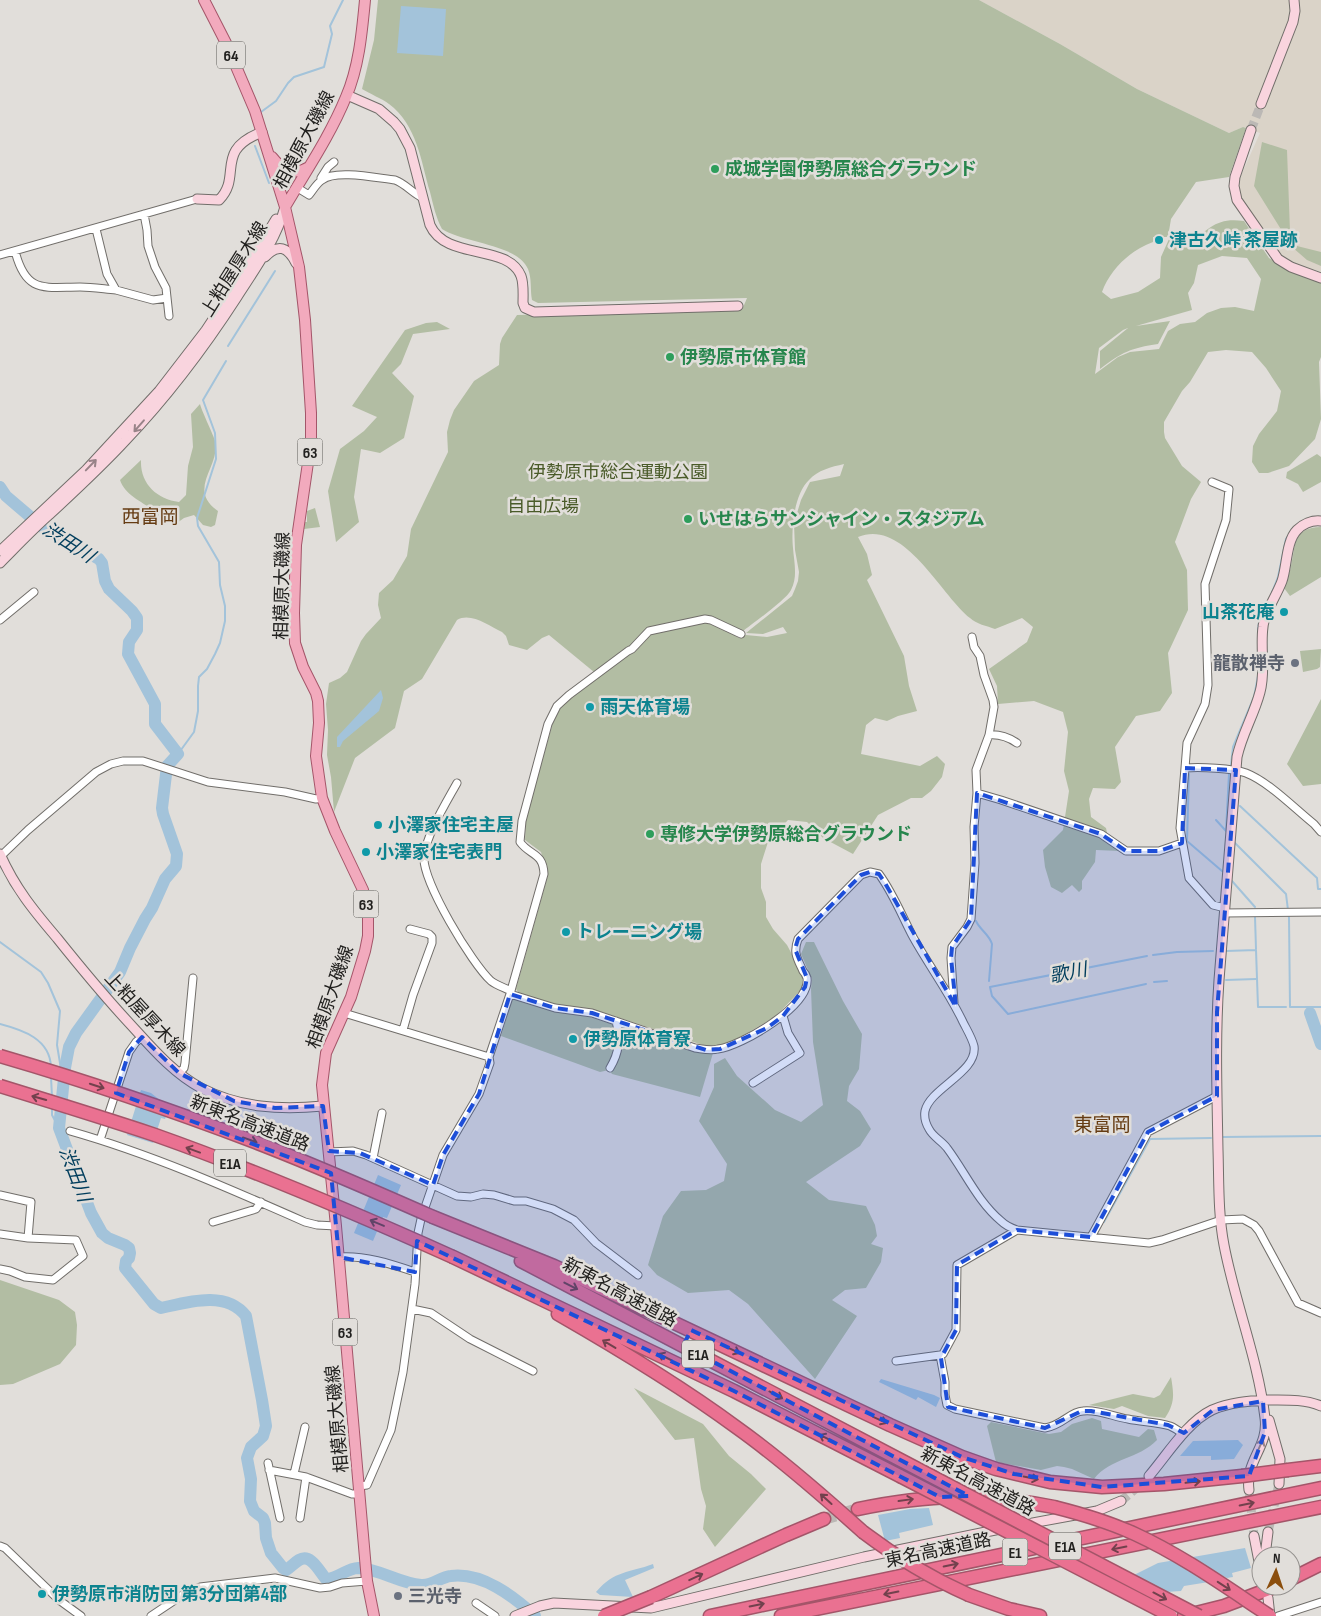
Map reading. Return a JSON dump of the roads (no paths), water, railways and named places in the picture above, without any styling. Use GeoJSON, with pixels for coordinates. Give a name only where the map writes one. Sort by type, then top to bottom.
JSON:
{"type":"FeatureCollection","features":[{"type":"Feature","properties":{"kind":"highway","name":"新東名高速道路"},"geometry":{"type":"LineString","coordinates":[[0,1056],[113,1091],[256,1142],[465,1231],[1199,1616]]}},
{"type":"Feature","properties":{"kind":"highway","name":"E1A"},"geometry":{"type":"LineString","coordinates":[[0,1086],[77,1109],[166,1139],[304,1193],[453,1258]]}},
{"type":"Feature","properties":{"kind":"highway"},"geometry":{"type":"LineString","coordinates":[[465,1231],[554,1266],[890,1425],[962,1457],[996,1469],[1050,1482],[1102,1487],[1164,1484],[1321,1466]]}},
{"type":"Feature","properties":{"kind":"highway","name":"新東名高速道路"},"geometry":{"type":"LineString","coordinates":[[453,1258],[544,1298],[734,1391],[1171,1616]]}},
{"type":"Feature","properties":{"kind":"highway"},"geometry":{"type":"LineString","coordinates":[[453,1258],[542,1304],[684,1390],[737,1427],[778,1459],[863,1532],[888,1551],[923,1573],[969,1595],[1009,1609],[1040,1616]]}},
{"type":"Feature","properties":{"kind":"highway","name":"東名高速道路"},"geometry":{"type":"LineString","coordinates":[[710,1616],[1321,1488]]}},
{"type":"Feature","properties":{"kind":"highway"},"geometry":{"type":"LineString","coordinates":[[858,1509],[899,1501],[951,1496],[1010,1499],[1054,1507],[1096,1519],[1155,1544],[1193,1566],[1270,1616]]}},
{"type":"Feature","properties":{"kind":"highway","name":"東名高速道路"},"geometry":{"type":"LineString","coordinates":[[781,1616],[1321,1507]]}},
{"type":"Feature","properties":{"kind":"highway"},"geometry":{"type":"LineString","coordinates":[[604,1616],[651,1597],[786,1534],[824,1519]]}},
{"type":"Feature","properties":{"kind":"highway"},"geometry":{"type":"LineString","coordinates":[[1301,1574],[1321,1564]]}},
{"type":"Feature","properties":{"kind":"highway"},"geometry":{"type":"LineString","coordinates":[[1184,1616],[1224,1606],[1251,1596]]}},
{"type":"Feature","properties":{"kind":"main road","name":"64"},"geometry":{"type":"LineString","coordinates":[[204,0],[226,43],[255,111],[285,207]]}},
{"type":"Feature","properties":{"kind":"main road","name":"相模原大磯線"},"geometry":{"type":"LineString","coordinates":[[366,0],[362,32],[347,95],[328,134],[285,207],[299,267],[305,320],[311,432],[308,471],[300,508],[296,545],[294,629],[300,656],[316,693],[319,723],[316,756],[322,798],[335,831],[363,890],[368,915],[368,936],[364,951],[351,997],[326,1053],[322,1085],[367,1580]]}},
{"type":"Feature","properties":{"kind":"main road"},"geometry":{"type":"LineString","coordinates":[[270,155],[279,166],[288,171],[301,170],[309,166]]}},
{"type":"Feature","properties":{"kind":"main road","name":"63"},"geometry":{"type":"LineString","coordinates":[[367,1580],[374,1616]]}},
{"type":"Feature","properties":{"kind":"street"},"geometry":{"type":"LineString","coordinates":[[1261,104],[1293,22],[1294,0]]}},
{"type":"Feature","properties":{"kind":"street"},"geometry":{"type":"LineString","coordinates":[[347,95],[379,109],[400,129],[410,148],[430,225],[438,238],[456,246],[505,260],[515,267],[522,282],[522,303],[528,310],[534,312],[738,306]]}},
{"type":"Feature","properties":{"kind":"street"},"geometry":{"type":"LineString","coordinates":[[1251,130],[1235,177],[1234,186],[1237,200],[1278,259],[1292,267],[1321,278]]}},
{"type":"Feature","properties":{"kind":"street"},"geometry":{"type":"LineString","coordinates":[[0,254],[197,199],[218,200],[226,189],[235,151],[248,138],[262,132]]}},
{"type":"Feature","properties":{"kind":"street"},"geometry":{"type":"LineString","coordinates":[[296,188],[309,195],[328,167],[334,162]]}},
{"type":"Feature","properties":{"kind":"street"},"geometry":{"type":"LineString","coordinates":[[320,181],[334,174],[395,180],[403,183],[422,198]]}},
{"type":"Feature","properties":{"kind":"street","name":"上粕屋厚木線"},"geometry":{"type":"LineString","coordinates":[[45,513],[91,476],[125,442],[165,396],[216,329],[261,260],[281,224],[285,207]]}},
{"type":"Feature","properties":{"kind":"street","name":"上粕屋厚木線"},"geometry":{"type":"LineString","coordinates":[[0,551],[21,536],[45,513],[160,391],[206,330],[285,207]]}},
{"type":"Feature","properties":{"kind":"street"},"geometry":{"type":"LineString","coordinates":[[144,214],[148,246],[155,267],[166,288],[169,316]]}},
{"type":"Feature","properties":{"kind":"street"},"geometry":{"type":"LineString","coordinates":[[96,228],[107,274],[116,290]]}},
{"type":"Feature","properties":{"kind":"street"},"geometry":{"type":"LineString","coordinates":[[261,260],[274,249],[285,249],[299,267]]}},
{"type":"Feature","properties":{"kind":"street"},"geometry":{"type":"LineString","coordinates":[[15,251],[19,268],[31,282],[40,286],[48,288],[82,287],[116,290],[153,300],[167,298]]}},
{"type":"Feature","properties":{"kind":"street"},"geometry":{"type":"LineString","coordinates":[[1212,482],[1229,489],[1226,520],[1205,584],[1204,601],[1208,685],[1205,704],[1187,743],[1180,828],[1189,878],[1213,905],[1224,911],[1321,912]]}},
{"type":"Feature","properties":{"kind":"street"},"geometry":{"type":"LineString","coordinates":[[1249,1490],[1250,1467],[1262,1443],[1266,1421],[1257,1372],[1224,1245],[1220,1220],[1217,1012],[1224,911],[1237,757],[1241,740],[1255,708],[1264,672],[1262,626],[1282,581],[1292,538],[1297,530],[1305,524],[1321,520]]}},
{"type":"Feature","properties":{"kind":"street","name":"上粕屋厚木線"},"geometry":{"type":"LineString","coordinates":[[0,563],[21,536]]}},
{"type":"Feature","properties":{"kind":"street"},"geometry":{"type":"LineString","coordinates":[[0,620],[34,592]]}},
{"type":"Feature","properties":{"kind":"street"},"geometry":{"type":"LineString","coordinates":[[280,1518],[269,1466],[352,1494],[367,1485],[391,1430],[403,1372],[412,1309],[418,1233],[442,1155],[479,1094],[490,1063],[489,1057],[511,992],[544,874],[544,868],[538,856],[525,848],[520,842],[522,821],[548,724],[557,706],[632,649],[649,631],[705,619],[741,634]]}},
{"type":"Feature","properties":{"kind":"street"},"geometry":{"type":"LineString","coordinates":[[954,1003],[952,947],[971,919],[975,863],[976,770],[989,735],[994,707],[980,656],[974,647],[972,637]]}},
{"type":"Feature","properties":{"kind":"street"},"geometry":{"type":"LineString","coordinates":[[989,735],[996,734],[1009,737],[1017,743]]}},
{"type":"Feature","properties":{"kind":"street"},"geometry":{"type":"LineString","coordinates":[[1,859],[28,830],[96,772],[111,764],[123,761],[143,761],[208,782],[285,792],[316,799],[322,798]]}},
{"type":"Feature","properties":{"kind":"street"},"geometry":{"type":"LineString","coordinates":[[1185,768],[1236,770],[1246,773],[1260,780],[1314,824],[1321,832]]}},
{"type":"Feature","properties":{"kind":"street"},"geometry":{"type":"LineString","coordinates":[[457,783],[428,841],[425,849],[424,865],[438,901],[472,957],[491,982],[511,992],[555,1008],[592,1013],[695,1048],[720,1049],[767,1028],[783,1016],[801,996],[807,978],[796,955],[795,949],[798,939],[860,875],[870,872],[879,874],[886,883],[913,936],[954,1003],[972,1040],[973,1056],[968,1064],[929,1102],[925,1111],[926,1122],[930,1131],[945,1146],[986,1207],[1010,1228],[1017,1230],[1149,1243],[1220,1220],[1243,1219],[1254,1225],[1298,1303],[1321,1312]]}},
{"type":"Feature","properties":{"kind":"street"},"geometry":{"type":"LineString","coordinates":[[977,793],[1101,834],[1126,851],[1158,851],[1182,842]]}},
{"type":"Feature","properties":{"kind":"street","name":"上粕屋厚木線"},"geometry":{"type":"LineString","coordinates":[[1,859],[25,899],[107,1000],[179,1074],[200,1088],[253,1106],[275,1108],[323,1106]]}},
{"type":"Feature","properties":{"kind":"street"},"geometry":{"type":"LineString","coordinates":[[403,1030],[413,995],[432,943],[432,937],[429,934],[410,929]]}},
{"type":"Feature","properties":{"kind":"street"},"geometry":{"type":"LineString","coordinates":[[179,1074],[184,1068],[185,1063],[193,978]]}},
{"type":"Feature","properties":{"kind":"street"},"geometry":{"type":"LineString","coordinates":[[344,1013],[489,1057]]}},
{"type":"Feature","properties":{"kind":"street"},"geometry":{"type":"LineString","coordinates":[[753,1083],[800,1053],[788,1033],[783,1016]]}},
{"type":"Feature","properties":{"kind":"street"},"geometry":{"type":"LineString","coordinates":[[610,1068],[618,1050],[619,1037],[616,1021]]}},
{"type":"Feature","properties":{"kind":"street"},"geometry":{"type":"LineString","coordinates":[[100,1140],[130,1052],[136,1042],[142,1037]]}},
{"type":"Feature","properties":{"kind":"street"},"geometry":{"type":"LineString","coordinates":[[1091,1237],[1148,1132],[1217,1096]]}},
{"type":"Feature","properties":{"kind":"street"},"geometry":{"type":"LineString","coordinates":[[373,1158],[383,1117]]}},
{"type":"Feature","properties":{"kind":"street"},"geometry":{"type":"LineString","coordinates":[[70,1131],[195,1174],[311,1224],[336,1226]]}},
{"type":"Feature","properties":{"kind":"street"},"geometry":{"type":"LineString","coordinates":[[329,1152],[353,1151],[373,1158],[457,1196],[494,1195],[514,1201],[526,1201],[553,1208],[574,1220],[596,1243],[638,1275]]}},
{"type":"Feature","properties":{"kind":"street"},"geometry":{"type":"LineString","coordinates":[[0,1195],[31,1202],[28,1238]]}},
{"type":"Feature","properties":{"kind":"street"},"geometry":{"type":"LineString","coordinates":[[213,1222],[256,1209],[261,1202]]}},
{"type":"Feature","properties":{"kind":"street"},"geometry":{"type":"LineString","coordinates":[[896,1361],[943,1354],[956,1330],[957,1265],[1017,1230]]}},
{"type":"Feature","properties":{"kind":"street"},"geometry":{"type":"LineString","coordinates":[[0,1234],[28,1238],[76,1240],[83,1256],[53,1280],[25,1277],[10,1270],[0,1269]]}},
{"type":"Feature","properties":{"kind":"street"},"geometry":{"type":"LineString","coordinates":[[339,1257],[355,1257],[394,1265],[415,1272]]}},
{"type":"Feature","properties":{"kind":"street"},"geometry":{"type":"LineString","coordinates":[[412,1309],[431,1313],[470,1339],[533,1370]]}},
{"type":"Feature","properties":{"kind":"street"},"geometry":{"type":"LineString","coordinates":[[940,1355],[946,1401],[950,1408],[1045,1428],[1061,1423],[1072,1414],[1091,1411],[1130,1420],[1168,1425],[1183,1434]]}},
{"type":"Feature","properties":{"kind":"street"},"geometry":{"type":"LineString","coordinates":[[1263,1400],[1280,1459],[1279,1484]]}},
{"type":"Feature","properties":{"kind":"street"},"geometry":{"type":"LineString","coordinates":[[1149,1476],[1183,1434],[1197,1420],[1213,1410],[1235,1403],[1263,1400],[1300,1400],[1321,1406]]}},
{"type":"Feature","properties":{"kind":"street"},"geometry":{"type":"LineString","coordinates":[[294,1474],[304,1427]]}},
{"type":"Feature","properties":{"kind":"street"},"geometry":{"type":"LineString","coordinates":[[300,1518],[306,1477]]}},
{"type":"Feature","properties":{"kind":"street"},"geometry":{"type":"LineString","coordinates":[[517,1615],[554,1603],[651,1608],[864,1557],[1097,1511],[1121,1500]]}},
{"type":"Feature","properties":{"kind":"street"},"geometry":{"type":"LineString","coordinates":[[1266,1546],[1268,1532]]}},
{"type":"Feature","properties":{"kind":"street"},"geometry":{"type":"LineString","coordinates":[[1254,1536],[1256,1546]]}},
{"type":"Feature","properties":{"kind":"street"},"geometry":{"type":"LineString","coordinates":[[0,1546],[5,1548],[59,1600],[81,1616]]}},
{"type":"Feature","properties":{"kind":"street"},"geometry":{"type":"LineString","coordinates":[[152,1616],[184,1594],[200,1587],[275,1578],[320,1588],[367,1580]]}},
{"type":"Feature","properties":{"kind":"street"},"geometry":{"type":"LineString","coordinates":[[1268,1598],[1270,1616]]}},
{"type":"Feature","properties":{"kind":"street"},"geometry":{"type":"LineString","coordinates":[[1278,1616],[1321,1602]]}},
{"type":"Feature","properties":{"kind":"street"},"geometry":{"type":"LineString","coordinates":[[476,1603],[495,1616]]}},
{"type":"Feature","properties":{"kind":"water"},"geometry":{"type":"Polygon","coordinates":[[[401,6],[446,9],[443,56],[397,53],[401,6]]]}},
{"type":"Feature","properties":{"kind":"water"},"geometry":{"type":"Polygon","coordinates":[[[381,690],[383,698],[379,711],[343,741],[340,747],[337,747],[337,737],[381,690]]]}},
{"type":"Feature","properties":{"kind":"water"},"geometry":{"type":"Polygon","coordinates":[[[141,1090],[151,1093],[170,1108],[165,1119],[161,1118],[153,1143],[127,1135],[141,1090]]]}},
{"type":"Feature","properties":{"kind":"water"},"geometry":{"type":"Polygon","coordinates":[[[378,1175],[401,1185],[387,1218],[383,1217],[373,1241],[354,1233],[378,1175]]]}},
{"type":"Feature","properties":{"kind":"water"},"geometry":{"type":"Polygon","coordinates":[[[881,1379],[940,1398],[936,1407],[918,1397],[916,1400],[879,1382],[881,1379]]]}},
{"type":"Feature","properties":{"kind":"water"},"geometry":{"type":"Polygon","coordinates":[[[1238,1440],[1243,1445],[1234,1459],[1211,1460],[1211,1456],[1180,1456],[1193,1441],[1238,1440]]]}},
{"type":"Feature","properties":{"kind":"water"},"geometry":{"type":"Polygon","coordinates":[[[929,1508],[933,1525],[899,1533],[900,1538],[885,1541],[878,1515],[910,1509],[929,1508]]]}},
{"type":"Feature","properties":{"kind":"water"},"geometry":{"type":"Polygon","coordinates":[[[1245,1548],[1251,1568],[1232,1573],[1233,1577],[1227,1578],[1219,1574],[1215,1581],[1184,1586],[1181,1591],[1166,1592],[1134,1575],[1158,1563],[1245,1548]]]}},
{"type":"Feature","properties":{"kind":"water"},"geometry":{"type":"Polygon","coordinates":[[[653,1564],[654,1568],[625,1580],[633,1597],[600,1595],[596,1592],[616,1576],[653,1564]]]}},
{"type":"Feature","properties":{"kind":"waterway"},"geometry":{"type":"LineString","coordinates":[[261,112],[276,101],[294,77],[324,67],[332,34],[330,26],[343,0]]}},
{"type":"Feature","properties":{"kind":"waterway"},"geometry":{"type":"LineString","coordinates":[[255,146],[269,183]]}},
{"type":"Feature","properties":{"kind":"waterway"},"geometry":{"type":"LineString","coordinates":[[228,346],[275,271]]}},
{"type":"Feature","properties":{"kind":"waterway"},"geometry":{"type":"LineString","coordinates":[[178,754],[194,732],[198,711],[199,677],[207,669],[215,654],[220,643],[225,621],[225,606],[220,585],[219,562],[198,526],[197,518],[216,459],[215,433],[203,400],[226,361]]}},
{"type":"Feature","properties":{"kind":"waterway","name":"渋田川"},"geometry":{"type":"LineString","coordinates":[[0,487],[6,496],[47,531],[75,545],[99,559],[102,563],[105,581],[109,589],[137,618],[137,630],[129,642],[128,654],[155,704],[155,724],[178,754],[167,766],[162,808],[177,854],[176,866],[165,879],[120,972],[76,1033],[69,1047],[65,1068],[59,1128],[91,1213],[102,1233],[129,1248],[130,1253],[125,1268],[154,1304],[161,1308],[194,1301],[217,1300],[238,1308],[246,1316],[266,1426],[263,1436],[251,1447],[247,1458],[251,1479],[250,1501],[254,1511],[263,1518],[266,1538],[271,1553],[283,1568],[286,1570],[303,1558],[311,1561],[326,1579],[354,1568],[374,1571],[405,1582],[421,1585],[451,1576],[474,1578],[496,1587],[535,1616]]}},
{"type":"Feature","properties":{"kind":"waterway"},"geometry":{"type":"LineString","coordinates":[[1271,595],[1278,577],[1288,536]]}},
{"type":"Feature","properties":{"kind":"waterway"},"geometry":{"type":"LineString","coordinates":[[1258,630],[1261,618]]}},
{"type":"Feature","properties":{"kind":"waterway"},"geometry":{"type":"LineString","coordinates":[[1231,765],[1233,747],[1254,697],[1258,676],[1258,655]]}},
{"type":"Feature","properties":{"kind":"waterway"},"geometry":{"type":"LineString","coordinates":[[1189,774],[1187,841],[1222,871]]}},
{"type":"Feature","properties":{"kind":"waterway"},"geometry":{"type":"LineString","coordinates":[[1226,831],[1229,774]]}},
{"type":"Feature","properties":{"kind":"waterway"},"geometry":{"type":"LineString","coordinates":[[1240,806],[1317,878],[1318,889],[1321,889]]}},
{"type":"Feature","properties":{"kind":"waterway"},"geometry":{"type":"LineString","coordinates":[[1216,820],[1226,831]]}},
{"type":"Feature","properties":{"kind":"waterway"},"geometry":{"type":"LineString","coordinates":[[1235,843],[1286,894],[1289,918],[1290,1007],[1321,1007]]}},
{"type":"Feature","properties":{"kind":"waterway"},"geometry":{"type":"LineString","coordinates":[[1232,881],[1255,907]]}},
{"type":"Feature","properties":{"kind":"waterway"},"geometry":{"type":"LineString","coordinates":[[1255,917],[1256,949]]}},
{"type":"Feature","properties":{"kind":"waterway","name":"歌川"},"geometry":{"type":"LineString","coordinates":[[976,921],[989,937],[992,944],[989,981]]}},
{"type":"Feature","properties":{"kind":"waterway"},"geometry":{"type":"LineString","coordinates":[[0,942],[41,972],[48,983],[60,1011],[57,1045],[61,1069]]}},
{"type":"Feature","properties":{"kind":"waterway","name":"歌川"},"geometry":{"type":"LineString","coordinates":[[1226,951],[1256,950],[1258,1007],[1286,1007]]}},
{"type":"Feature","properties":{"kind":"waterway","name":"歌川"},"geometry":{"type":"LineString","coordinates":[[1153,955],[1213,951]]}},
{"type":"Feature","properties":{"kind":"waterway"},"geometry":{"type":"LineString","coordinates":[[1146,984],[1008,1014],[992,996],[990,987],[1147,956]]}},
{"type":"Feature","properties":{"kind":"waterway"},"geometry":{"type":"LineString","coordinates":[[1226,980],[1256,979]]}},
{"type":"Feature","properties":{"kind":"waterway"},"geometry":{"type":"LineString","coordinates":[[1154,982],[1167,981]]}},
{"type":"Feature","properties":{"kind":"waterway","name":"歌川"},"geometry":{"type":"LineString","coordinates":[[1310,1013],[1321,1044]]}},
{"type":"Feature","properties":{"kind":"waterway"},"geometry":{"type":"LineString","coordinates":[[0,1024],[18,1029],[34,1037],[46,1049],[51,1067]]}},
{"type":"Feature","properties":{"kind":"waterway"},"geometry":{"type":"LineString","coordinates":[[51,1077],[52,1097]]}},
{"type":"Feature","properties":{"kind":"waterway"},"geometry":{"type":"LineString","coordinates":[[52,1107],[52,1115],[59,1128]]}},
{"type":"Feature","properties":{"kind":"waterway"},"geometry":{"type":"LineString","coordinates":[[1223,1137],[1321,1136]]}},
{"type":"Feature","properties":{"kind":"waterway"},"geometry":{"type":"LineString","coordinates":[[1104,1222],[1150,1139],[1211,1138]]}},
{"type":"Feature","properties":{"kind":"tunnel"},"geometry":{"type":"LineString","coordinates":[[1251,130],[1261,104]]}},
{"type":"Feature","properties":{"kind":"tunnel"},"geometry":{"type":"LineString","coordinates":[[1268,1532],[1279,1484]]}},
{"type":"Feature","properties":{"kind":"tunnel"},"geometry":{"type":"LineString","coordinates":[[1121,1501],[1140,1485]]}},
{"type":"Feature","properties":{"kind":"tunnel"},"geometry":{"type":"LineString","coordinates":[[1249,1490],[1254,1536]]}},
{"type":"Feature","properties":{"kind":"tunnel"},"geometry":{"type":"LineString","coordinates":[[824,1519],[858,1509]]}},
{"type":"Feature","properties":{"kind":"place","name":"成城学園伊勢原総合グラウンド"},"geometry":{"type":"Point","coordinates":[715,169]}},
{"type":"Feature","properties":{"kind":"place","name":"津古久峠 茶屋跡"},"geometry":{"type":"Point","coordinates":[1159,240]}},
{"type":"Feature","properties":{"kind":"place","name":"伊勢原市体育館"},"geometry":{"type":"Point","coordinates":[670,357]}},
{"type":"Feature","properties":{"kind":"place","name":"いせはらサンシャイン・スタジアム"},"geometry":{"type":"Point","coordinates":[688,519]}},
{"type":"Feature","properties":{"kind":"place","name":"山茶花庵"},"geometry":{"type":"Point","coordinates":[1284,612]}},
{"type":"Feature","properties":{"kind":"place","name":"龍散禅寺"},"geometry":{"type":"Point","coordinates":[1295,663]}},
{"type":"Feature","properties":{"kind":"place","name":"雨天体育場"},"geometry":{"type":"Point","coordinates":[590,707]}},
{"type":"Feature","properties":{"kind":"place","name":"小澤家住宅主屋"},"geometry":{"type":"Point","coordinates":[378,825]}},
{"type":"Feature","properties":{"kind":"place","name":"専修大学伊勢原総合グラウンド"},"geometry":{"type":"Point","coordinates":[650,834]}},
{"type":"Feature","properties":{"kind":"place","name":"小澤家住宅表門"},"geometry":{"type":"Point","coordinates":[366,852]}},
{"type":"Feature","properties":{"kind":"place","name":"トレーニング場"},"geometry":{"type":"Point","coordinates":[566,932]}},
{"type":"Feature","properties":{"kind":"place","name":"伊勢原体育寮"},"geometry":{"type":"Point","coordinates":[573,1039]}},
{"type":"Feature","properties":{"kind":"place","name":"伊勢原市消防団 第3分団第4部"},"geometry":{"type":"Point","coordinates":[42,1594]}},
{"type":"Feature","properties":{"kind":"place","name":"三光寺"},"geometry":{"type":"Point","coordinates":[398,1596]}},
{"type":"Feature","properties":{"kind":"district","name":"西富岡"},"geometry":{"type":"Point","coordinates":[150,516]}},
{"type":"Feature","properties":{"kind":"district","name":"東富岡"},"geometry":{"type":"Point","coordinates":[1102,1124]}},
{"type":"Feature","properties":{"kind":"park label","name":"伊勢原市総合運動公園"},"geometry":{"type":"Point","coordinates":[618,472]}},
{"type":"Feature","properties":{"kind":"park label","name":"自由広場"},"geometry":{"type":"Point","coordinates":[543,506]}}]}
